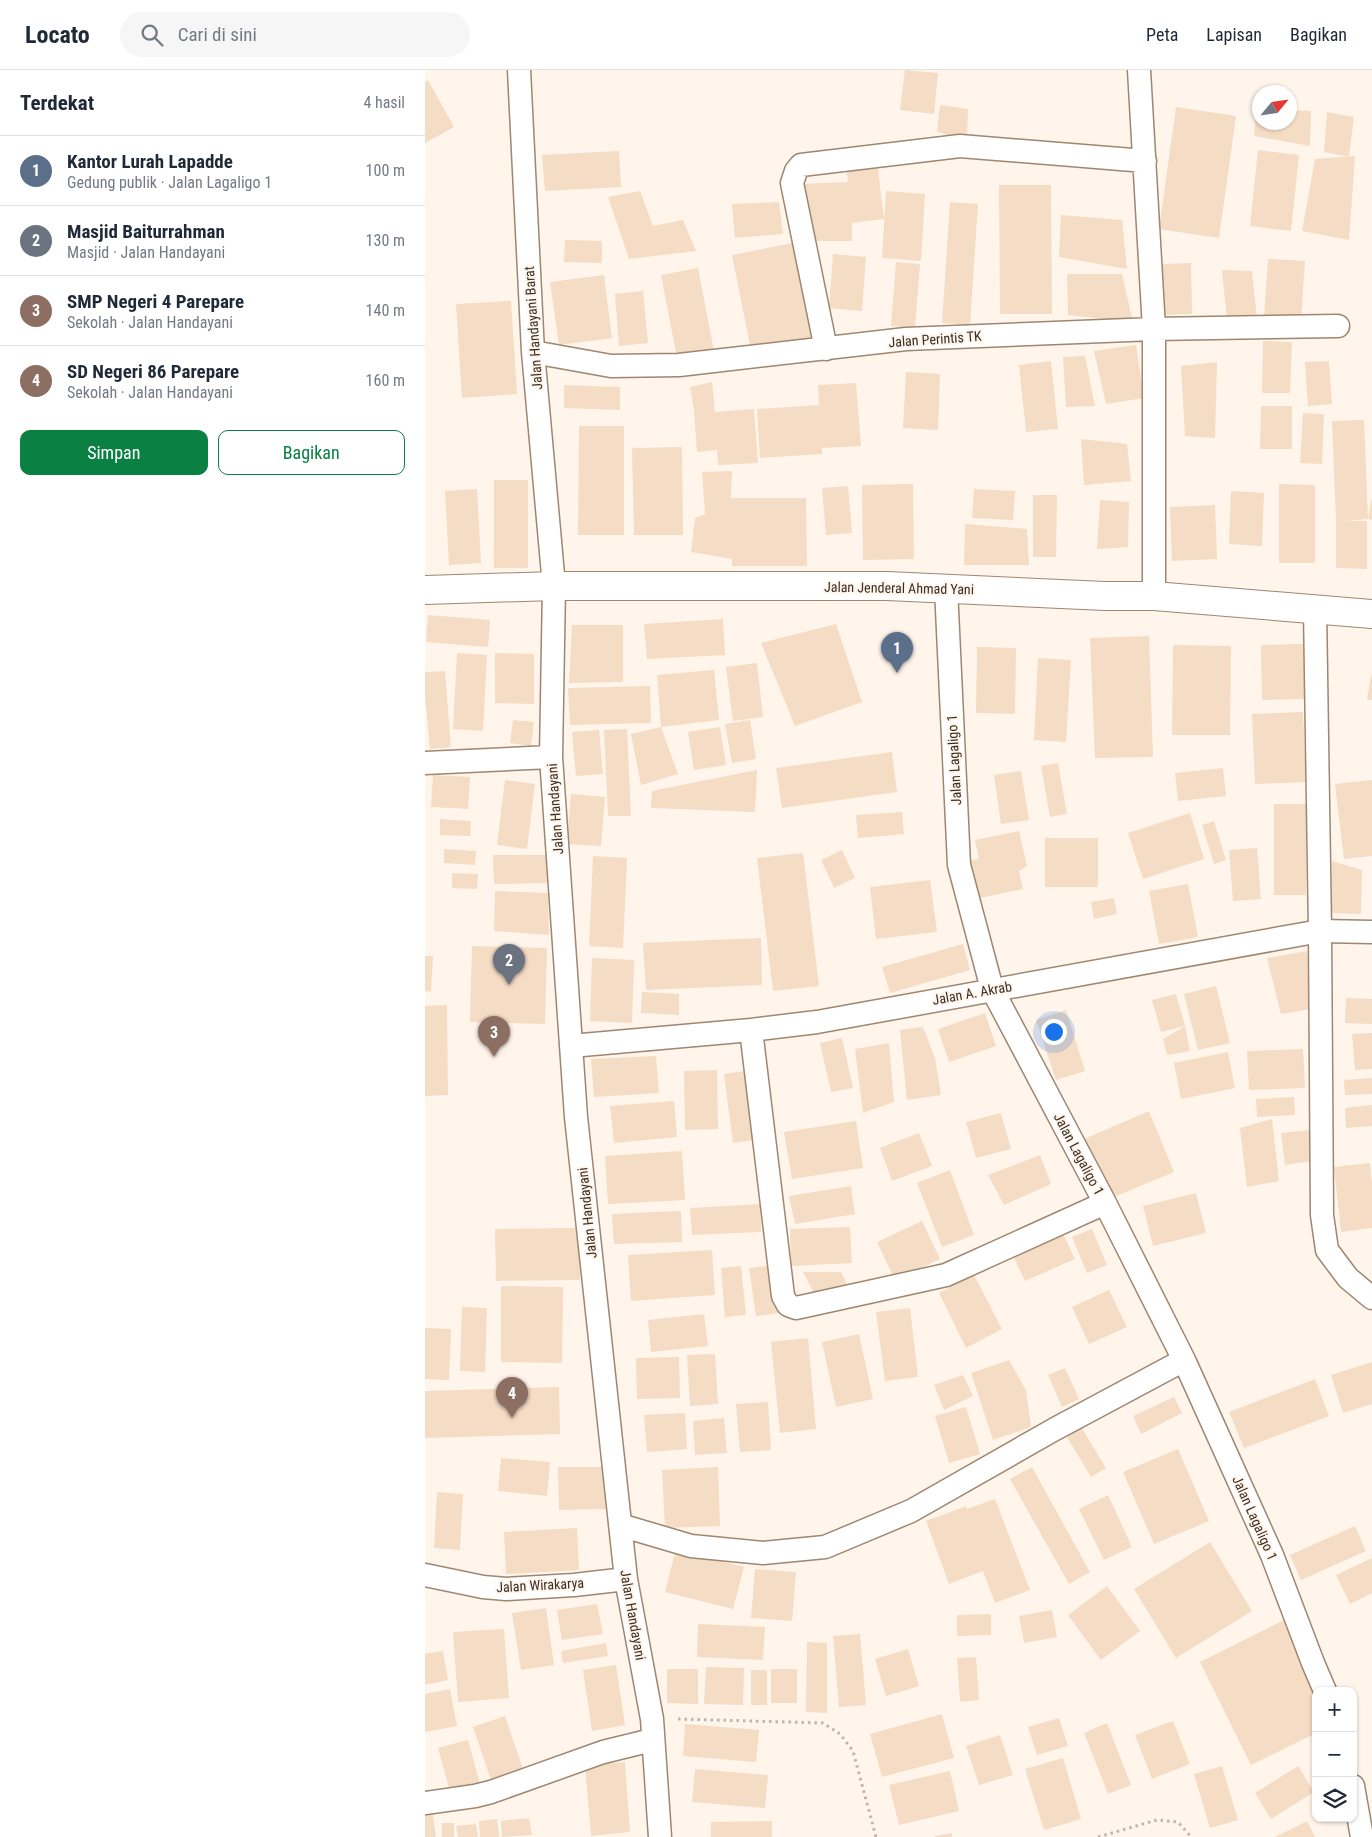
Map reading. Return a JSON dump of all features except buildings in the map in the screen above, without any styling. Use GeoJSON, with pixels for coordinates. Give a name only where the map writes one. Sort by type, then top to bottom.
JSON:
{"type":"FeatureCollection","features":[{"type":"Feature","properties":{"kind":"highway","name":"Jalan Jenderal Ahmad Yani"},"geometry":{"type":"LineString","coordinates":[[425,590],[555,586],[887,586],[1105,596],[1155,596],[1372,614]]}},
{"type":"Feature","properties":{"kind":"street","name":"Jalan Handayani Barat"},"geometry":{"type":"LineString","coordinates":[[519,70],[533,352],[555,586]]}},
{"type":"Feature","properties":{"kind":"street"},"geometry":{"type":"LineString","coordinates":[[1139,70],[1154,329],[1155,596]]}},
{"type":"Feature","properties":{"kind":"street"},"geometry":{"type":"LineString","coordinates":[[825,349],[793,183],[796,171],[801,165],[960,146],[1145,161]]}},
{"type":"Feature","properties":{"kind":"street","name":"Jalan Perintis TK"},"geometry":{"type":"LineString","coordinates":[[533,352],[611,366],[650,366],[679,365],[906,339],[1154,329],[1338,326]]}},
{"type":"Feature","properties":{"kind":"street","name":"Jalan Handayani"},"geometry":{"type":"LineString","coordinates":[[555,586],[551,757],[576,1117],[626,1579],[652,1730],[660,1837]]}},
{"type":"Feature","properties":{"kind":"street","name":"Jalan Lagaligo 1"},"geometry":{"type":"LineString","coordinates":[[946,588],[959,865],[993,989],[1105,1203],[1184,1360],[1273,1554],[1323,1687]]}},
{"type":"Feature","properties":{"kind":"street"},"geometry":{"type":"LineString","coordinates":[[1315,608],[1322,1215],[1327,1250],[1348,1278],[1372,1298]]}},
{"type":"Feature","properties":{"kind":"street"},"geometry":{"type":"LineString","coordinates":[[425,763],[551,757]]}},
{"type":"Feature","properties":{"kind":"street","name":"Jalan A. Akrab"},"geometry":{"type":"LineString","coordinates":[[571,1046],[751,1030],[817,1022],[1320,931],[1372,932]]}},
{"type":"Feature","properties":{"kind":"street"},"geometry":{"type":"LineString","coordinates":[[751,1030],[783,1296],[788,1305],[796,1308],[946,1275],[1105,1203]]}},
{"type":"Feature","properties":{"kind":"street"},"geometry":{"type":"LineString","coordinates":[[620,1525],[691,1546],[763,1553],[825,1547],[911,1511],[1055,1429],[1184,1360]]}},
{"type":"Feature","properties":{"kind":"street","name":"Jalan Wirakarya"},"geometry":{"type":"LineString","coordinates":[[425,1575],[483,1587],[506,1589],[573,1585],[626,1579]]}},
{"type":"Feature","properties":{"kind":"street"},"geometry":{"type":"LineString","coordinates":[[425,1803],[475,1796],[508,1787],[603,1752],[652,1730]]}},
{"type":"Feature","properties":{"kind":"street"},"geometry":{"type":"LineString","coordinates":[[1357,1809],[1362,1837]]}},
{"type":"Feature","properties":{"kind":"path"},"geometry":{"type":"LineString","coordinates":[[652,1730],[823,1723],[840,1734],[853,1751],[876,1837]]}},
{"type":"Feature","properties":{"kind":"path"},"geometry":{"type":"LineString","coordinates":[[1098,1837],[1157,1820],[1178,1822],[1191,1837]]}},
{"type":"Feature","properties":{"kind":"place","name":"Kantor Lurah Lapadde"},"geometry":{"type":"Point","coordinates":[897,673]}},
{"type":"Feature","properties":{"kind":"place","name":"Masjid Baiturrahman"},"geometry":{"type":"Point","coordinates":[509,985]}},
{"type":"Feature","properties":{"kind":"place","name":"SMP Negeri 4 Parepare"},"geometry":{"type":"Point","coordinates":[494,1057]}},
{"type":"Feature","properties":{"kind":"place","name":"SD Negeri 86 Parepare"},"geometry":{"type":"Point","coordinates":[512,1418]}}]}
